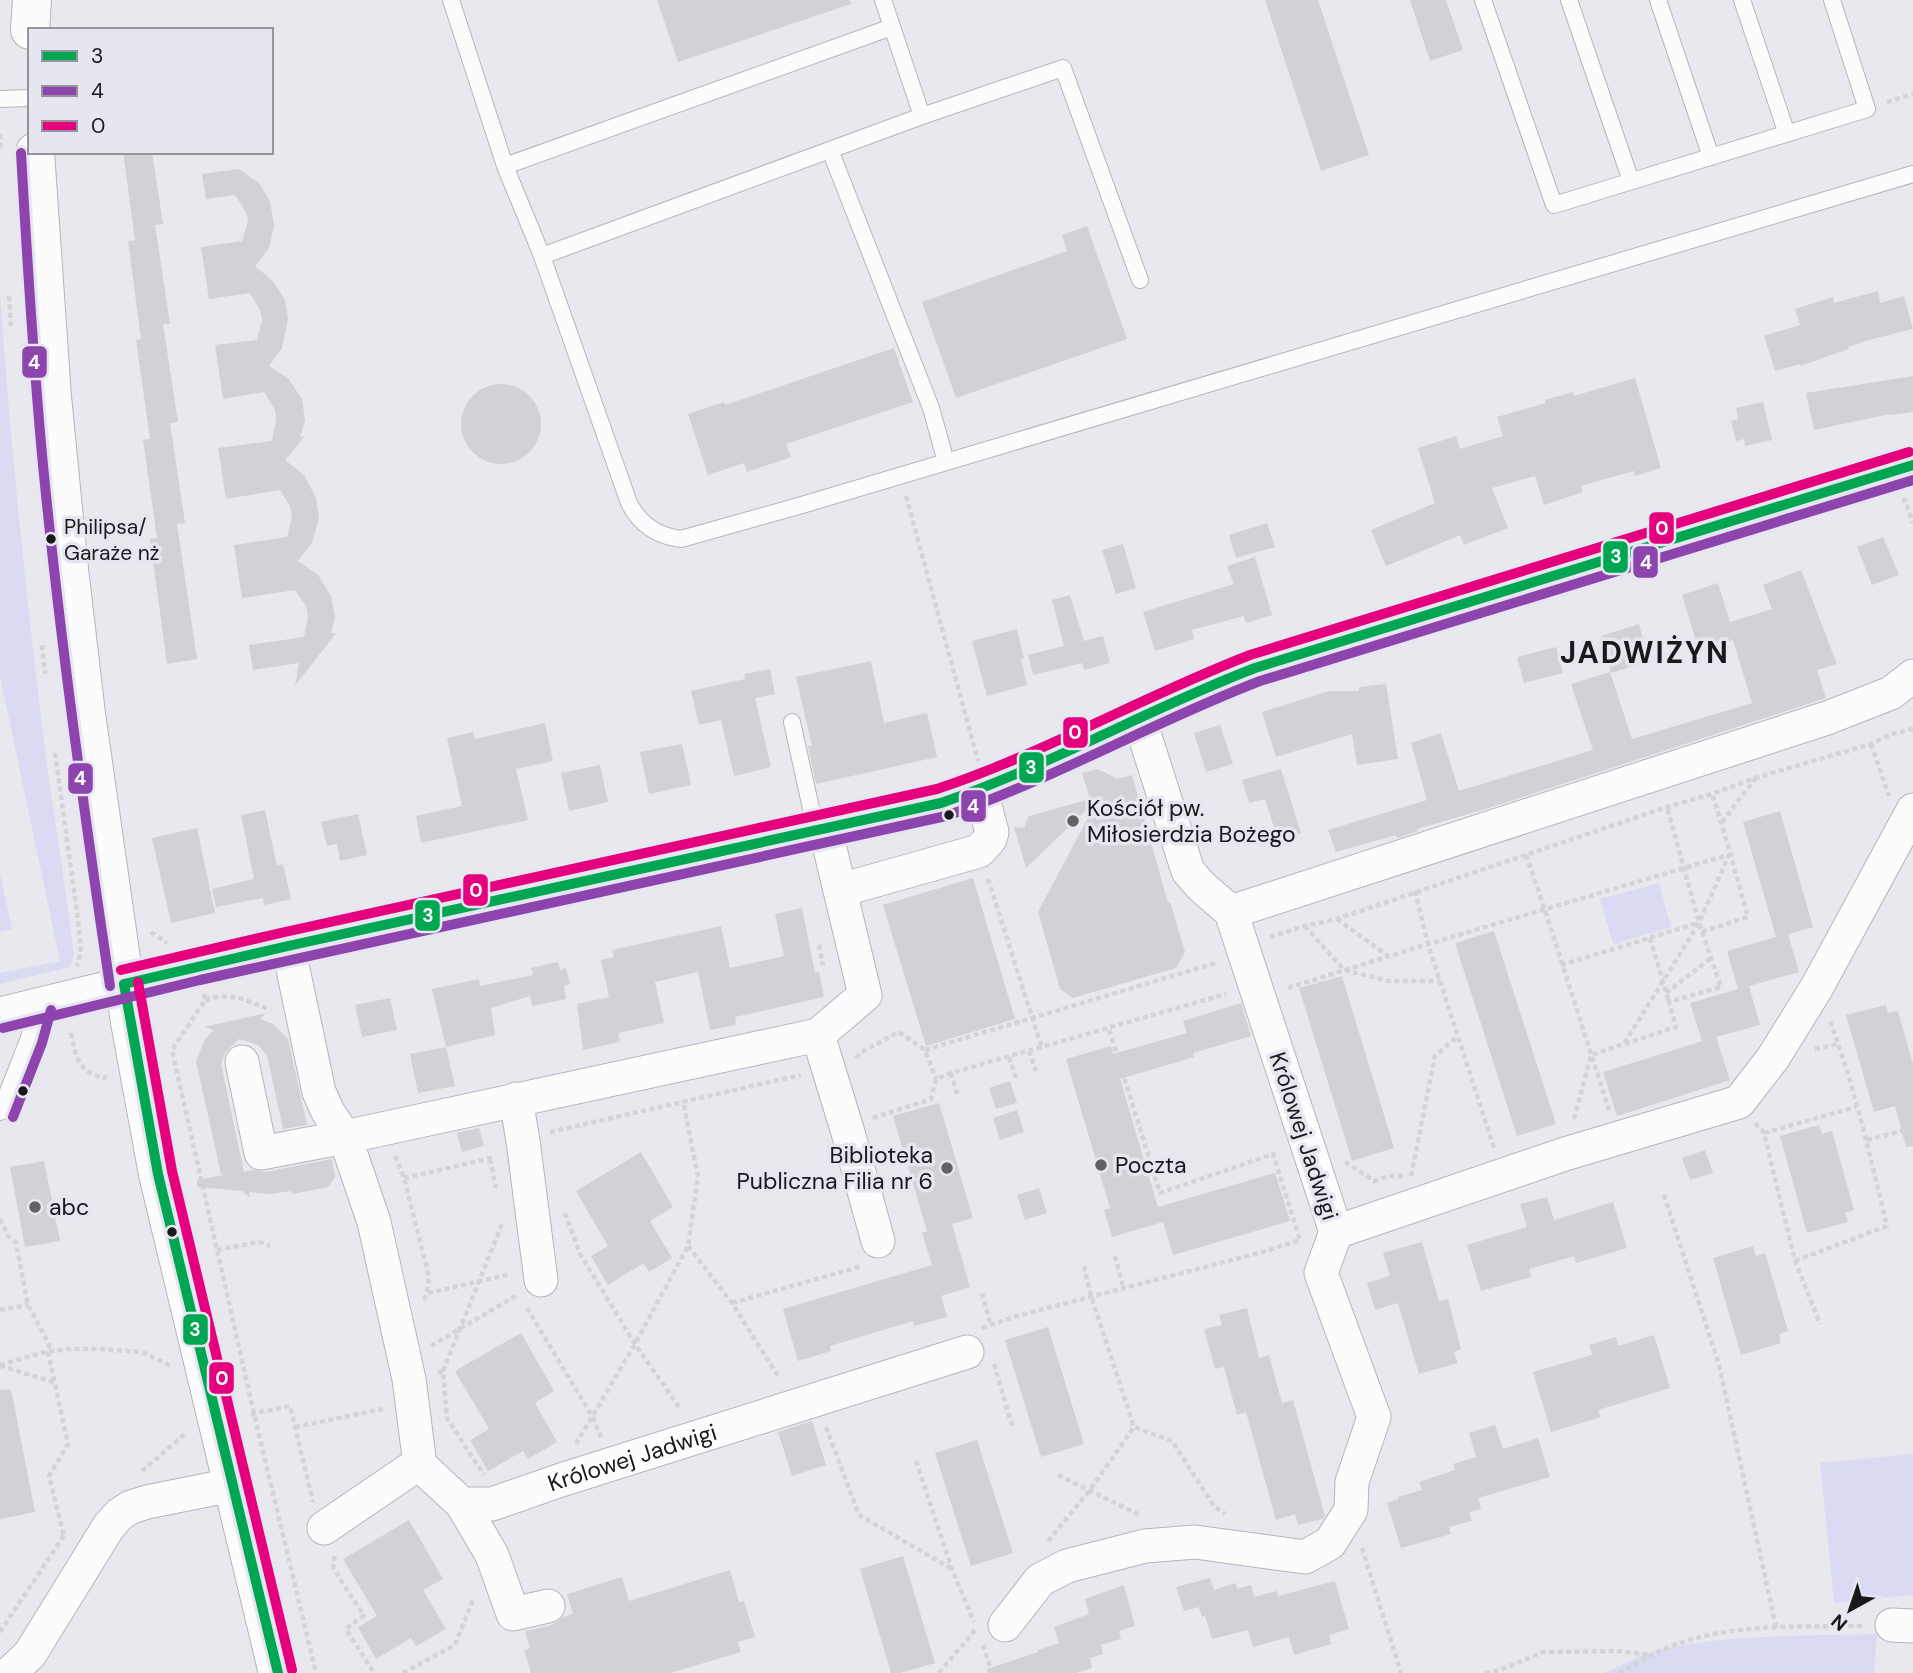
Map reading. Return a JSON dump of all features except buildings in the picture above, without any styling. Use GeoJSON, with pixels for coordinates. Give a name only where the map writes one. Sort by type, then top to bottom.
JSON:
{"type":"FeatureCollection","features":[{"type":"Feature","properties":{"kind":"street"},"geometry":{"type":"LineString","coordinates":[[35,154],[60,485],[86,714],[124,984],[158,1174],[278,1673]]}},
{"type":"Feature","properties":{"kind":"street"},"geometry":{"type":"LineString","coordinates":[[0,1014],[197,966],[930,806],[988,788],[1214,683],[1255,668],[1913,465]]}},
{"type":"Feature","properties":{"kind":"street"},"geometry":{"type":"LineString","coordinates":[[1139,718],[1188,871],[1231,912],[1828,718],[1891,693],[1913,676]]}},
{"type":"Feature","properties":{"kind":"street"},"geometry":{"type":"LineString","coordinates":[[841,890],[979,850],[990,839],[992,832],[988,788]]}},
{"type":"Feature","properties":{"kind":"street"},"geometry":{"type":"LineString","coordinates":[[1336,1232],[1564,1154],[1739,1102],[1773,1058],[1817,987],[1907,821]]}},
{"type":"Feature","properties":{"kind":"street"},"geometry":{"type":"LineString","coordinates":[[242,1062],[261,1153],[818,1035],[865,995],[841,890],[820,830]]}},
{"type":"Feature","properties":{"kind":"street","name":"Królowej Jadwigi"},"geometry":{"type":"LineString","coordinates":[[1005,1625],[1040,1580],[1067,1566],[1145,1546],[1195,1542],[1305,1557],[1330,1543],[1351,1510],[1352,1482],[1374,1417],[1321,1273],[1336,1232],[1231,912]]}},
{"type":"Feature","properties":{"kind":"street"},"geometry":{"type":"LineString","coordinates":[[288,946],[319,1093],[345,1137],[374,1222],[409,1379],[420,1465],[462,1504],[492,1555],[513,1614],[548,1606]]}},
{"type":"Feature","properties":{"kind":"street"},"geometry":{"type":"LineString","coordinates":[[818,1035],[878,1241]]}},
{"type":"Feature","properties":{"kind":"street"},"geometry":{"type":"LineString","coordinates":[[516,1099],[523,1141],[526,1277]]}},
{"type":"Feature","properties":{"kind":"street","name":"Królowej Jadwigi"},"geometry":{"type":"LineString","coordinates":[[462,1504],[492,1504],[804,1387],[982,1345]]}},
{"type":"Feature","properties":{"kind":"street"},"geometry":{"type":"LineString","coordinates":[[332,1534],[409,1469],[420,1465]]}},
{"type":"Feature","properties":{"kind":"street"},"geometry":{"type":"LineString","coordinates":[[10,1673],[30,1654],[109,1526],[120,1514],[147,1502],[232,1485]]}},
{"type":"Feature","properties":{"kind":"lane"},"geometry":{"type":"LineString","coordinates":[[451,0],[505,166],[542,256],[629,503],[639,519],[653,531],[670,538],[681,539],[802,505],[1913,174]]}},
{"type":"Feature","properties":{"kind":"lane"},"geometry":{"type":"LineString","coordinates":[[883,0],[922,116]]}},
{"type":"Feature","properties":{"kind":"lane"},"geometry":{"type":"LineString","coordinates":[[1483,0],[1554,205],[1867,109],[1832,0]]}},
{"type":"Feature","properties":{"kind":"lane"},"geometry":{"type":"LineString","coordinates":[[1569,0],[1632,181]]}},
{"type":"Feature","properties":{"kind":"lane"},"geometry":{"type":"LineString","coordinates":[[1658,0],[1712,157]]}},
{"type":"Feature","properties":{"kind":"lane"},"geometry":{"type":"LineString","coordinates":[[1742,0],[1787,134]]}},
{"type":"Feature","properties":{"kind":"lane"},"geometry":{"type":"LineString","coordinates":[[505,166],[892,27]]}},
{"type":"Feature","properties":{"kind":"lane"},"geometry":{"type":"LineString","coordinates":[[542,256],[922,116],[1063,68],[1140,280]]}},
{"type":"Feature","properties":{"kind":"lane"},"geometry":{"type":"LineString","coordinates":[[0,99],[28,98]]}},
{"type":"Feature","properties":{"kind":"lane"},"geometry":{"type":"LineString","coordinates":[[830,150],[931,408],[946,462]]}},
{"type":"Feature","properties":{"kind":"lane"},"geometry":{"type":"LineString","coordinates":[[792,722],[820,830]]}},
{"type":"Feature","properties":{"kind":"lane"},"geometry":{"type":"LineString","coordinates":[[0,1112],[29,1038],[37,1006]]}},
{"type":"Feature","properties":{"kind":"path"},"geometry":{"type":"LineString","coordinates":[[0,134],[1,144]]}},
{"type":"Feature","properties":{"kind":"path"},"geometry":{"type":"LineString","coordinates":[[900,475],[975,754],[979,764],[989,769],[988,788]]}},
{"type":"Feature","properties":{"kind":"path"},"geometry":{"type":"LineString","coordinates":[[925,1050],[1233,958],[1257,942],[1305,926],[1337,919],[1667,807],[1913,729]]}},
{"type":"Feature","properties":{"kind":"path"},"geometry":{"type":"LineString","coordinates":[[1871,744],[1907,821]]}},
{"type":"Feature","properties":{"kind":"path"},"geometry":{"type":"LineString","coordinates":[[1722,822],[1755,778]]}},
{"type":"Feature","properties":{"kind":"path"},"geometry":{"type":"LineString","coordinates":[[1702,932],[1748,917],[1712,794]]}},
{"type":"Feature","properties":{"kind":"path"},"geometry":{"type":"LineString","coordinates":[[1667,807],[1699,923],[1721,987],[1669,1002]]}},
{"type":"Feature","properties":{"kind":"path"},"geometry":{"type":"LineString","coordinates":[[979,850],[1042,1048]]}},
{"type":"Feature","properties":{"kind":"path"},"geometry":{"type":"LineString","coordinates":[[1525,855],[1545,909],[1618,1138]]}},
{"type":"Feature","properties":{"kind":"path"},"geometry":{"type":"LineString","coordinates":[[936,1079],[1109,1029],[1345,970],[1729,855]]}},
{"type":"Feature","properties":{"kind":"path"},"geometry":{"type":"LineString","coordinates":[[1624,1044],[1699,923],[1729,855]]}},
{"type":"Feature","properties":{"kind":"path"},"geometry":{"type":"LineString","coordinates":[[1415,891],[1428,944],[1502,1175]]}},
{"type":"Feature","properties":{"kind":"path"},"geometry":{"type":"LineString","coordinates":[[1337,919],[1389,957]]}},
{"type":"Feature","properties":{"kind":"path"},"geometry":{"type":"LineString","coordinates":[[1562,965],[1699,923]]}},
{"type":"Feature","properties":{"kind":"path"},"geometry":{"type":"LineString","coordinates":[[1305,926],[1345,970],[1389,981],[1440,981]]}},
{"type":"Feature","properties":{"kind":"path"},"geometry":{"type":"LineString","coordinates":[[1591,1055],[1676,1027],[1650,938]]}},
{"type":"Feature","properties":{"kind":"path"},"geometry":{"type":"LineString","coordinates":[[819,940],[822,965]]}},
{"type":"Feature","properties":{"kind":"path"},"geometry":{"type":"LineString","coordinates":[[1666,993],[1711,958]]}},
{"type":"Feature","properties":{"kind":"path"},"geometry":{"type":"LineString","coordinates":[[197,966],[205,1000]]}},
{"type":"Feature","properties":{"kind":"path"},"geometry":{"type":"LineString","coordinates":[[1795,1261],[1887,1226],[1838,1044],[1817,987]]}},
{"type":"Feature","properties":{"kind":"path"},"geometry":{"type":"LineString","coordinates":[[304,1024],[234,995],[214,997],[205,1000],[172,1050],[316,1673]]}},
{"type":"Feature","properties":{"kind":"path"},"geometry":{"type":"LineString","coordinates":[[1013,1429],[982,1345],[992,1325],[1300,1240],[1273,1154],[1160,1193],[1109,1029]]}},
{"type":"Feature","properties":{"kind":"path"},"geometry":{"type":"LineString","coordinates":[[404,1178],[490,1159],[513,1143],[536,1139],[546,1133],[850,1063],[860,1054],[899,1032],[925,1050],[936,1079],[931,1099],[847,1129]]}},
{"type":"Feature","properties":{"kind":"path"},"geometry":{"type":"LineString","coordinates":[[71,1033],[80,1064],[97,1076],[116,1076]]}},
{"type":"Feature","properties":{"kind":"path"},"geometry":{"type":"LineString","coordinates":[[1305,1136],[1374,1181],[1389,1176],[1411,1177],[1435,1056],[1458,1036]]}},
{"type":"Feature","properties":{"kind":"path"},"geometry":{"type":"LineString","coordinates":[[1029,1052],[1036,1071]]}},
{"type":"Feature","properties":{"kind":"path"},"geometry":{"type":"LineString","coordinates":[[1564,1154],[1591,1055]]}},
{"type":"Feature","properties":{"kind":"path"},"geometry":{"type":"LineString","coordinates":[[1009,1057],[1016,1078]]}},
{"type":"Feature","properties":{"kind":"path"},"geometry":{"type":"LineString","coordinates":[[951,1073],[957,1094]]}},
{"type":"Feature","properties":{"kind":"path"},"geometry":{"type":"LineString","coordinates":[[575,1447],[688,1246],[698,1177],[683,1101]]}},
{"type":"Feature","properties":{"kind":"path"},"geometry":{"type":"LineString","coordinates":[[1739,1102],[1764,1133],[1795,1261],[1820,1324]]}},
{"type":"Feature","properties":{"kind":"path"},"geometry":{"type":"LineString","coordinates":[[1764,1133],[1856,1107]]}},
{"type":"Feature","properties":{"kind":"path"},"geometry":{"type":"LineString","coordinates":[[1866,1140],[1913,1128]]}},
{"type":"Feature","properties":{"kind":"path"},"geometry":{"type":"LineString","coordinates":[[378,1129],[391,1144],[404,1178],[429,1277],[422,1307]]}},
{"type":"Feature","properties":{"kind":"path"},"geometry":{"type":"LineString","coordinates":[[1664,1195],[1719,1365],[1776,1627]]}},
{"type":"Feature","properties":{"kind":"path"},"geometry":{"type":"LineString","coordinates":[[560,1203],[580,1254],[635,1344],[683,1414]]}},
{"type":"Feature","properties":{"kind":"path"},"geometry":{"type":"LineString","coordinates":[[0,1219],[8,1236],[16,1243],[28,1305],[49,1344],[48,1352],[68,1444],[49,1476],[64,1536]]}},
{"type":"Feature","properties":{"kind":"path"},"geometry":{"type":"LineString","coordinates":[[486,1478],[447,1418],[443,1371],[502,1223]]}},
{"type":"Feature","properties":{"kind":"path"},"geometry":{"type":"LineString","coordinates":[[217,1250],[259,1242],[270,1246]]}},
{"type":"Feature","properties":{"kind":"path"},"geometry":{"type":"LineString","coordinates":[[688,1246],[732,1303],[780,1379]]}},
{"type":"Feature","properties":{"kind":"path"},"geometry":{"type":"LineString","coordinates":[[424,1337],[427,1348],[459,1331],[526,1277],[580,1254]]}},
{"type":"Feature","properties":{"kind":"path"},"geometry":{"type":"LineString","coordinates":[[1115,1256],[1123,1287]]}},
{"type":"Feature","properties":{"kind":"path"},"geometry":{"type":"LineString","coordinates":[[1084,1266],[1091,1296],[1134,1427]]}},
{"type":"Feature","properties":{"kind":"path"},"geometry":{"type":"LineString","coordinates":[[427,1293],[480,1280],[526,1277]]}},
{"type":"Feature","properties":{"kind":"path"},"geometry":{"type":"LineString","coordinates":[[982,1293],[992,1325],[982,1345]]}},
{"type":"Feature","properties":{"kind":"path"},"geometry":{"type":"LineString","coordinates":[[0,1310],[28,1305]]}},
{"type":"Feature","properties":{"kind":"path"},"geometry":{"type":"LineString","coordinates":[[0,1366],[24,1357],[66,1349],[130,1350],[142,1352],[171,1366]]}},
{"type":"Feature","properties":{"kind":"path"},"geometry":{"type":"LineString","coordinates":[[0,1366],[55,1383]]}},
{"type":"Feature","properties":{"kind":"path"},"geometry":{"type":"LineString","coordinates":[[430,1375],[443,1371]]}},
{"type":"Feature","properties":{"kind":"path"},"geometry":{"type":"LineString","coordinates":[[768,1383],[780,1379],[804,1387],[859,1516],[953,1569]]}},
{"type":"Feature","properties":{"kind":"path"},"geometry":{"type":"LineString","coordinates":[[290,1406],[313,1503],[332,1534],[333,1566],[364,1615],[346,1629],[374,1673]]}},
{"type":"Feature","properties":{"kind":"path"},"geometry":{"type":"LineString","coordinates":[[295,1427],[394,1407]]}},
{"type":"Feature","properties":{"kind":"path"},"geometry":{"type":"LineString","coordinates":[[1048,1542],[1090,1490],[1134,1427]]}},
{"type":"Feature","properties":{"kind":"path"},"geometry":{"type":"LineString","coordinates":[[1134,1427],[1172,1441],[1214,1506],[1235,1522]]}},
{"type":"Feature","properties":{"kind":"path"},"geometry":{"type":"LineString","coordinates":[[140,1472],[187,1433]]}},
{"type":"Feature","properties":{"kind":"path"},"geometry":{"type":"LineString","coordinates":[[916,1461],[953,1569],[977,1628],[939,1673]]}},
{"type":"Feature","properties":{"kind":"path"},"geometry":{"type":"LineString","coordinates":[[1058,1475],[1149,1519]]}},
{"type":"Feature","properties":{"kind":"path"},"geometry":{"type":"LineString","coordinates":[[1351,1510],[1401,1673]]}},
{"type":"Feature","properties":{"kind":"path"},"geometry":{"type":"LineString","coordinates":[[403,1673],[455,1645],[475,1594]]}},
{"type":"Feature","properties":{"kind":"path"},"geometry":{"type":"LineString","coordinates":[[1619,1673],[1676,1644],[1705,1636],[1755,1628],[1902,1626]]}},
{"type":"Feature","properties":{"kind":"path"},"geometry":{"type":"LineString","coordinates":[[1485,1673],[1500,1670],[1544,1652],[1616,1651],[1652,1655]]}},
{"type":"Feature","properties":{"kind":"shaded area"},"geometry":{"type":"Polygon","coordinates":[[[0,293],[14,470],[33,647],[74,955],[70,967],[0,984],[0,973],[60,961],[0,676],[0,293]]]}},
{"type":"Feature","properties":{"kind":"shaded area"},"geometry":{"type":"Polygon","coordinates":[[[0,874],[12,929],[0,932],[0,874]]]}},
{"type":"Feature","properties":{"kind":"shaded area"},"geometry":{"type":"Polygon","coordinates":[[[1659,883],[1671,927],[1613,944],[1600,899],[1659,883]]]}},
{"type":"Feature","properties":{"kind":"shaded area"},"geometry":{"type":"Polygon","coordinates":[[[1913,1454],[1913,1595],[1834,1603],[1820,1463],[1913,1454]]]}},
{"type":"Feature","properties":{"kind":"shaded area"},"geometry":{"type":"Polygon","coordinates":[[[1877,1634],[1874,1673],[1604,1673],[1648,1653],[1689,1644],[1770,1637],[1877,1634]]]}},
{"type":"Feature","properties":{"kind":"transit line","name":"4"},"geometry":{"type":"LineString","coordinates":[[21,153],[43,465],[73,726],[110,986]]}},
{"type":"Feature","properties":{"kind":"transit line","name":"0"},"geometry":{"type":"LineString","coordinates":[[121,970],[937,789],[1017,759],[1250,655],[1909,452]]}},
{"type":"Feature","properties":{"kind":"transit line","name":"3"},"geometry":{"type":"LineString","coordinates":[[124,984],[941,803],[1021,772],[1255,668],[1913,465]]}},
{"type":"Feature","properties":{"kind":"transit line","name":"4"},"geometry":{"type":"LineString","coordinates":[[3,1028],[200,980],[946,816],[1026,785],[1260,681],[1913,480]]}},
{"type":"Feature","properties":{"kind":"transit line","name":"0"},"geometry":{"type":"LineString","coordinates":[[138,982],[172,1171],[292,1670]]}},
{"type":"Feature","properties":{"kind":"transit line","name":"3"},"geometry":{"type":"LineString","coordinates":[[124,984],[158,1174],[278,1673]]}},
{"type":"Feature","properties":{"kind":"transit line","name":"4"},"geometry":{"type":"LineString","coordinates":[[13,1117],[42,1043],[51,1010]]}},
{"type":"Feature","properties":{"kind":"place","name":"Philipsa/ Garaże nż"},"geometry":{"type":"Point","coordinates":[51,539]}},
{"type":"Feature","properties":{"kind":"place","name":"Kościół pw. Miłosierdzia Bożego"},"geometry":{"type":"Point","coordinates":[1073,821]}},
{"type":"Feature","properties":{"kind":"place","name":"Poczta"},"geometry":{"type":"Point","coordinates":[1101,1165]}},
{"type":"Feature","properties":{"kind":"place","name":"Biblioteka Publiczna Filia nr 6"},"geometry":{"type":"Point","coordinates":[947,1168]}},
{"type":"Feature","properties":{"kind":"place","name":"abc"},"geometry":{"type":"Point","coordinates":[35,1207]}},
{"type":"Feature","properties":{"kind":"district","name":"JADWIŻYN"},"geometry":{"type":"Point","coordinates":[1645,652]}}]}
